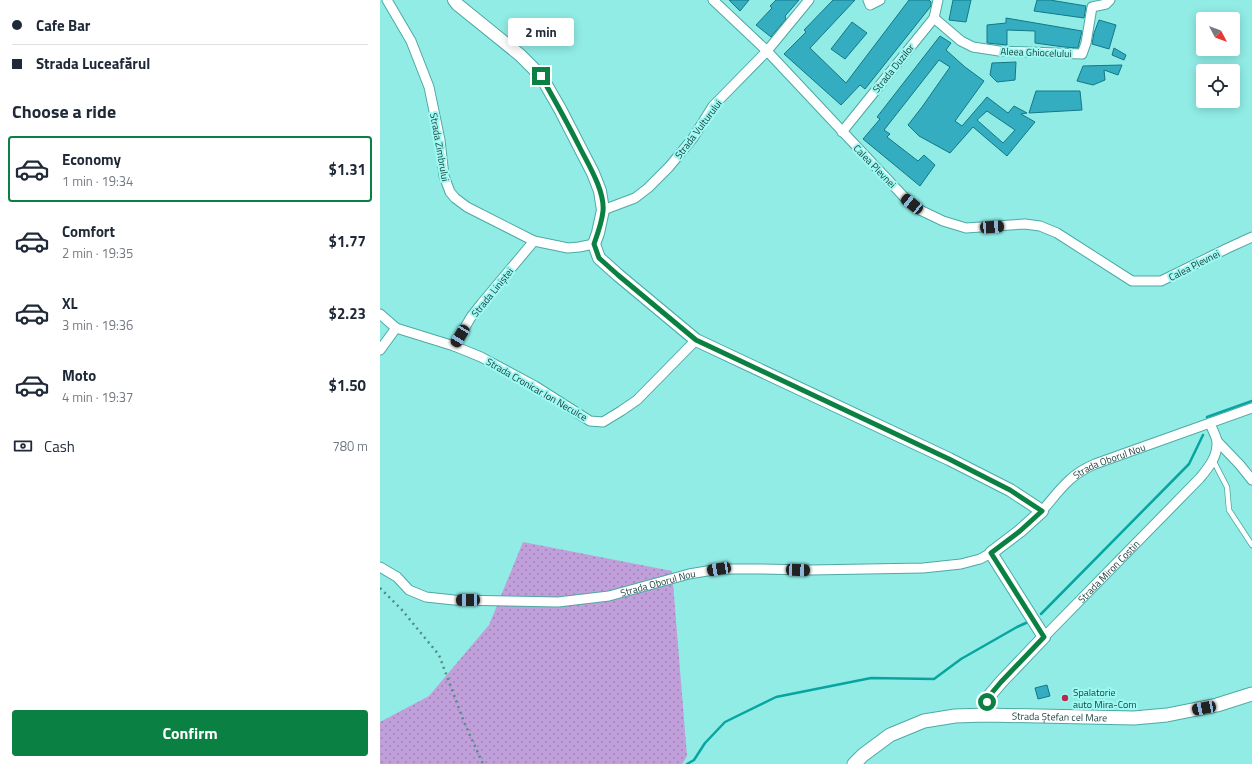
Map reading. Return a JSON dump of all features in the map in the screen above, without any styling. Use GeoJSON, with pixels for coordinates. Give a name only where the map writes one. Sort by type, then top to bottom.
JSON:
{"type":"FeatureCollection","features":[{"type":"Feature","properties":{"kind":"main road","name":"Strada Ștefan cel Mare"},"geometry":{"type":"LineString","coordinates":[[854,764],[863,754],[890,735],[924,721],[955,716],[986,715],[1134,718],[1167,715],[1217,705],[1252,694]]}},
{"type":"Feature","properties":{"kind":"street","name":"Strada Zimbrului"},"geometry":{"type":"LineString","coordinates":[[387,0],[412,41],[429,88],[440,140],[444,176],[450,192],[455,198],[467,207],[534,241],[568,248],[594,244]]}},
{"type":"Feature","properties":{"kind":"street"},"geometry":{"type":"LineString","coordinates":[[454,0],[520,55],[541,76],[593,173],[600,191],[603,210],[594,244],[599,258],[624,280],[696,340],[949,459],[1010,490],[1042,511]]}},
{"type":"Feature","properties":{"kind":"street","name":"Calea Plevnei"},"geometry":{"type":"LineString","coordinates":[[713,0],[766,51],[905,198],[920,210],[943,222],[966,228],[1025,224],[1040,226],[1057,233],[1132,281],[1161,281],[1252,237]]}},
{"type":"Feature","properties":{"kind":"street","name":"Strada Vulturului"},"geometry":{"type":"LineString","coordinates":[[603,210],[635,198],[648,188],[669,167],[693,138],[713,106],[766,51],[809,0]]}},
{"type":"Feature","properties":{"kind":"street"},"geometry":{"type":"LineString","coordinates":[[868,0],[870,5],[880,0]]}},
{"type":"Feature","properties":{"kind":"street","name":"Strada Duzilor"},"geometry":{"type":"LineString","coordinates":[[842,132],[934,18],[938,0]]}},
{"type":"Feature","properties":{"kind":"street","name":"Aleea Ghiocelului"},"geometry":{"type":"LineString","coordinates":[[934,18],[961,41],[973,48],[1000,51],[1082,54],[1086,43],[1092,7],[1106,4],[1110,0]]}},
{"type":"Feature","properties":{"kind":"street","name":"Strada Liniștei"},"geometry":{"type":"LineString","coordinates":[[454,346],[471,317],[534,241]]}},
{"type":"Feature","properties":{"kind":"street","name":"Strada Cronicar Ion Neculce"},"geometry":{"type":"LineString","coordinates":[[380,314],[396,328],[454,346],[481,357],[535,386],[590,421],[602,422],[621,412],[637,400],[696,340]]}},
{"type":"Feature","properties":{"kind":"street"},"geometry":{"type":"LineString","coordinates":[[380,350],[396,328]]}},
{"type":"Feature","properties":{"kind":"street","name":"Strada Oborul Nou"},"geometry":{"type":"LineString","coordinates":[[380,567],[396,577],[409,590],[426,597],[454,600],[558,602],[609,596],[689,574],[719,569],[811,570],[923,568],[961,564],[980,559],[991,553],[1020,531],[1042,511],[1068,480],[1084,469],[1252,408]]}},
{"type":"Feature","properties":{"kind":"street"},"geometry":{"type":"LineString","coordinates":[[1210,423],[1217,441],[1252,480]]}},
{"type":"Feature","properties":{"kind":"street","name":"Strada Miron Costin"},"geometry":{"type":"LineString","coordinates":[[986,715],[987,702],[990,695],[1001,682],[1200,478],[1213,460],[1217,441]]}},
{"type":"Feature","properties":{"kind":"street"},"geometry":{"type":"LineString","coordinates":[[991,553],[1044,637]]}},
{"type":"Feature","properties":{"kind":"lane"},"geometry":{"type":"LineString","coordinates":[[1213,460],[1227,487],[1229,510],[1252,545]]}},
{"type":"Feature","properties":{"kind":"shaded area"},"geometry":{"type":"Polygon","coordinates":[[[523,542],[672,571],[687,756],[682,764],[380,764],[380,722],[429,696],[489,625],[523,542]]]}},
{"type":"Feature","properties":{"kind":"building"},"geometry":{"type":"Polygon","coordinates":[[[729,0],[749,0],[740,11],[729,0]]]}},
{"type":"Feature","properties":{"kind":"building"},"geometry":{"type":"Polygon","coordinates":[[[776,0],[799,0],[785,16],[786,19],[771,37],[756,25],[772,8],[770,6],[776,0]]]}},
{"type":"Feature","properties":{"kind":"building"},"geometry":{"type":"Polygon","coordinates":[[[833,0],[855,0],[810,48],[846,83],[909,0],[929,0],[931,2],[931,6],[865,89],[860,85],[841,105],[784,54],[806,32],[804,30],[833,0]]]}},
{"type":"Feature","properties":{"kind":"building"},"geometry":{"type":"Polygon","coordinates":[[[953,0],[971,0],[966,22],[949,20],[953,0]]]}},
{"type":"Feature","properties":{"kind":"building"},"geometry":{"type":"Polygon","coordinates":[[[1037,0],[1050,0],[1086,6],[1084,18],[1034,11],[1037,0]]]}},
{"type":"Feature","properties":{"kind":"building"},"geometry":{"type":"Polygon","coordinates":[[[1006,18],[1082,31],[1078,48],[1035,43],[1035,31],[1007,30],[1007,45],[987,43],[987,25],[1006,23],[1006,18]]]}},
{"type":"Feature","properties":{"kind":"building"},"geometry":{"type":"Polygon","coordinates":[[[1099,20],[1116,25],[1109,49],[1092,44],[1099,20]]]}},
{"type":"Feature","properties":{"kind":"building"},"geometry":{"type":"Polygon","coordinates":[[[852,22],[867,33],[845,59],[831,49],[852,22]]]}},
{"type":"Feature","properties":{"kind":"building"},"geometry":{"type":"Polygon","coordinates":[[[940,36],[951,43],[946,50],[984,81],[955,121],[962,126],[987,97],[1008,113],[1014,106],[1027,113],[1021,114],[1035,122],[1007,156],[973,127],[950,153],[919,136],[908,125],[950,67],[939,60],[884,130],[890,134],[887,137],[918,161],[924,155],[935,165],[920,186],[863,139],[880,119],[877,117],[940,36]],[[987,111],[977,120],[1003,143],[1015,130],[987,111]]]}},
{"type":"Feature","properties":{"kind":"building"},"geometry":{"type":"Polygon","coordinates":[[[1114,48],[1126,55],[1124,60],[1112,55],[1114,48]]]}},
{"type":"Feature","properties":{"kind":"building"},"geometry":{"type":"Polygon","coordinates":[[[1016,62],[1015,80],[997,82],[990,75],[992,63],[1016,62]]]}},
{"type":"Feature","properties":{"kind":"building"},"geometry":{"type":"Polygon","coordinates":[[[1122,65],[1118,75],[1104,70],[1105,80],[1093,85],[1077,81],[1083,66],[1122,65]]]}},
{"type":"Feature","properties":{"kind":"building"},"geometry":{"type":"Polygon","coordinates":[[[1036,91],[1080,91],[1082,110],[1029,113],[1036,91]]]}},
{"type":"Feature","properties":{"kind":"building"},"geometry":{"type":"Polygon","coordinates":[[[1047,685],[1050,696],[1038,699],[1035,688],[1047,685]]]}},
{"type":"Feature","properties":{"kind":"waterway"},"geometry":{"type":"LineString","coordinates":[[1207,417],[1252,401]]}},
{"type":"Feature","properties":{"kind":"waterway"},"geometry":{"type":"LineString","coordinates":[[1041,614],[1189,464],[1203,435]]}},
{"type":"Feature","properties":{"kind":"waterway"},"geometry":{"type":"LineString","coordinates":[[687,764],[694,760],[705,743],[725,722],[776,697],[871,678],[934,679],[961,659],[1028,622]]}},
{"type":"Feature","properties":{"kind":"railway"},"geometry":{"type":"LineString","coordinates":[[380,588],[402,610],[439,655],[464,722],[483,764]]}},
{"type":"Feature","properties":{"kind":"place","name":"Spalatorie auto Mira-Com"},"geometry":{"type":"Point","coordinates":[1065,698]}},
{"type":"Feature","properties":{"kind":"route"},"geometry":{"type":"LineString","coordinates":[[541,76],[593,173],[600,191],[603,210],[594,244],[599,258],[618,275],[696,340],[949,459],[1010,490],[1042,511],[1020,531],[991,553],[1044,637],[1001,682],[990,695],[987,702]]}}]}
